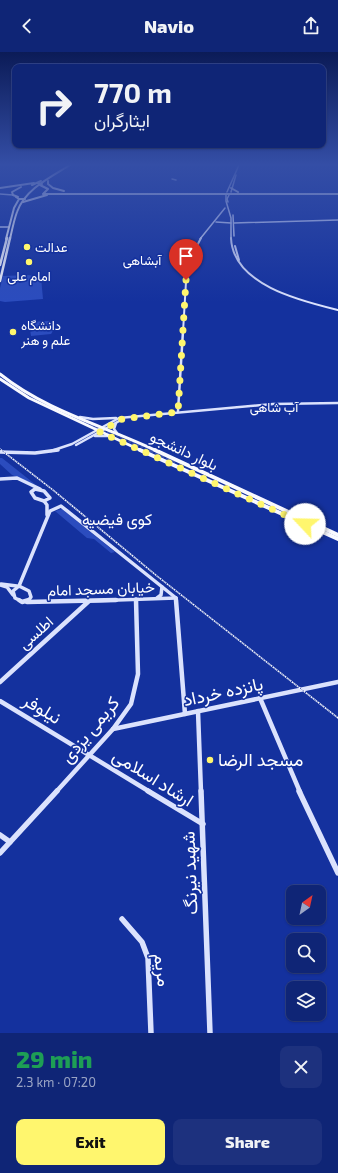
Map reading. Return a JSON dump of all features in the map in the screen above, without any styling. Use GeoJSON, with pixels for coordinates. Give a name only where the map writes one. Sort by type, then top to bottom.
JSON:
{"type":"FeatureCollection","features":[{"type":"Feature","properties":{"kind":"main road"},"geometry":{"type":"LineString","coordinates":[[5,264],[0,265],[9,227],[15,211]]}},
{"type":"Feature","properties":{"kind":"main road"},"geometry":{"type":"LineString","coordinates":[[0,281],[5,264],[15,211]]}},
{"type":"Feature","properties":{"kind":"main road","name":"بلوار دانشجو"},"geometry":{"type":"LineString","coordinates":[[0,374],[21,390],[105,427],[338,535]]}},
{"type":"Feature","properties":{"kind":"main road","name":"بلوار دانشجو"},"geometry":{"type":"LineString","coordinates":[[0,379],[29,398],[98,431],[338,539]]}},
{"type":"Feature","properties":{"kind":"street"},"geometry":{"type":"LineString","coordinates":[[178,412],[187,265],[197,243],[216,222],[223,211]]}},
{"type":"Feature","properties":{"kind":"street"},"geometry":{"type":"LineString","coordinates":[[231,211],[237,257],[253,275],[294,296],[338,310]]}},
{"type":"Feature","properties":{"kind":"street"},"geometry":{"type":"LineString","coordinates":[[216,222],[233,226],[338,220]]}},
{"type":"Feature","properties":{"kind":"street"},"geometry":{"type":"LineString","coordinates":[[0,227],[9,227]]}},
{"type":"Feature","properties":{"kind":"street"},"geometry":{"type":"LineString","coordinates":[[80,417],[93,419],[132,418],[178,412],[273,404],[338,403]]}},
{"type":"Feature","properties":{"kind":"street"},"geometry":{"type":"LineString","coordinates":[[0,453],[35,455],[67,449],[119,418]]}},
{"type":"Feature","properties":{"kind":"street"},"geometry":{"type":"LineString","coordinates":[[105,427],[132,418]]}},
{"type":"Feature","properties":{"kind":"street"},"geometry":{"type":"LineString","coordinates":[[108,435],[104,433],[106,431],[115,432],[114,428],[117,422]]}},
{"type":"Feature","properties":{"kind":"street"},"geometry":{"type":"LineString","coordinates":[[92,428],[98,428],[98,424]]}},
{"type":"Feature","properties":{"kind":"street"},"geometry":{"type":"LineString","coordinates":[[88,426],[90,431],[88,437]]}},
{"type":"Feature","properties":{"kind":"street"},"geometry":{"type":"LineString","coordinates":[[88,437],[108,435]]}},
{"type":"Feature","properties":{"kind":"street"},"geometry":{"type":"LineString","coordinates":[[17,478],[30,486],[33,490],[31,492],[33,496],[44,501],[47,505],[47,516]]}},
{"type":"Feature","properties":{"kind":"street"},"geometry":{"type":"LineString","coordinates":[[0,479],[17,478],[41,490],[49,497],[49,499],[44,501]]}},
{"type":"Feature","properties":{"kind":"street"},"geometry":{"type":"LineString","coordinates":[[33,490],[41,490]]}},
{"type":"Feature","properties":{"kind":"street"},"geometry":{"type":"LineString","coordinates":[[14,597],[13,591],[18,586],[47,516],[52,509],[61,506],[176,598],[185,714]]}},
{"type":"Feature","properties":{"kind":"street"},"geometry":{"type":"LineString","coordinates":[[0,584],[18,586],[29,591],[35,602],[40,603]]}},
{"type":"Feature","properties":{"kind":"street"},"geometry":{"type":"LineString","coordinates":[[0,584],[7,587],[14,597],[20,601],[28,602],[32,597]]}},
{"type":"Feature","properties":{"kind":"street"},"geometry":{"type":"LineString","coordinates":[[152,599],[160,596],[162,587]]}},
{"type":"Feature","properties":{"kind":"street","name":"خیابان مسجد امام"},"geometry":{"type":"LineString","coordinates":[[28,602],[40,603],[176,598]]}},
{"type":"Feature","properties":{"kind":"street","name":"کریمی یزدی"},"geometry":{"type":"LineString","coordinates":[[0,853],[113,729],[131,704],[138,674],[136,599]]}},
{"type":"Feature","properties":{"kind":"street","name":"اطلسى"},"geometry":{"type":"LineString","coordinates":[[0,682],[89,601]]}},
{"type":"Feature","properties":{"kind":"street","name":"پانزده خرداد"},"geometry":{"type":"LineString","coordinates":[[113,729],[338,682]]}},
{"type":"Feature","properties":{"kind":"street"},"geometry":{"type":"LineString","coordinates":[[260,698],[299,790],[336,863],[338,873]]}},
{"type":"Feature","properties":{"kind":"street","name":"نیلوفر"},"geometry":{"type":"LineString","coordinates":[[0,701],[89,755]]}},
{"type":"Feature","properties":{"kind":"street","name":"شهید نیرنگ"},"geometry":{"type":"LineString","coordinates":[[198,711],[210,1033]]}},
{"type":"Feature","properties":{"kind":"street","name":"ارشاد اسلامی"},"geometry":{"type":"LineString","coordinates":[[89,755],[202,824]]}},
{"type":"Feature","properties":{"kind":"street"},"geometry":{"type":"LineString","coordinates":[[0,835],[10,842]]}},
{"type":"Feature","properties":{"kind":"street","name":"مریم"},"geometry":{"type":"LineString","coordinates":[[122,919],[142,942],[148,958],[151,1033]]}},
{"type":"Feature","properties":{"kind":"shaded area"},"geometry":{"type":"Polygon","coordinates":[[[28,275],[41,277],[43,299],[5,302],[0,301],[0,288],[3,276],[28,275]]]}},
{"type":"Feature","properties":{"kind":"shaded area"},"geometry":{"type":"Polygon","coordinates":[[[50,321],[53,331],[51,334],[31,336],[29,322],[50,321]]]}},
{"type":"Feature","properties":{"kind":"shaded area"},"geometry":{"type":"Polygon","coordinates":[[[0,458],[2,458],[36,485],[12,475],[0,464],[0,458]]]}},
{"type":"Feature","properties":{"kind":"shaded area"},"geometry":{"type":"Polygon","coordinates":[[[62,509],[115,552],[111,553],[94,539],[87,538],[55,511],[62,509]]]}},
{"type":"Feature","properties":{"kind":"tunnel"},"geometry":{"type":"LineString","coordinates":[[74,418],[110,434]]}},
{"type":"Feature","properties":{"kind":"tunnel"},"geometry":{"type":"LineString","coordinates":[[108,431],[152,451]]}},
{"type":"Feature","properties":{"kind":"tunnel"},"geometry":{"type":"LineString","coordinates":[[150,450],[177,462]]}},
{"type":"Feature","properties":{"kind":"railway"},"geometry":{"type":"LineString","coordinates":[[0,449],[53,490],[157,576],[338,718]]}},
{"type":"Feature","properties":{"kind":"place","name":"عدالت"},"geometry":{"type":"Point","coordinates":[27,247]}},
{"type":"Feature","properties":{"kind":"place","name":"امام علی"},"geometry":{"type":"Point","coordinates":[29,262]}},
{"type":"Feature","properties":{"kind":"place","name":"دانشگاه علم و هنر"},"geometry":{"type":"Point","coordinates":[13,332]}},
{"type":"Feature","properties":{"kind":"place","name":"مسجد الرضا"},"geometry":{"type":"Point","coordinates":[210,760]}},
{"type":"Feature","properties":{"kind":"district","name":"آبشاهی"},"geometry":{"type":"Point","coordinates":[142,260]}},
{"type":"Feature","properties":{"kind":"district","name":"آب شاهی"},"geometry":{"type":"Point","coordinates":[274,407]}},
{"type":"Feature","properties":{"kind":"district","name":"کوی فیضیه"},"geometry":{"type":"Point","coordinates":[117,519]}},
{"type":"Feature","properties":{"kind":"route"},"geometry":{"type":"LineString","coordinates":[[186,280],[178,412],[122,419],[100,432],[305,524]]}}]}
